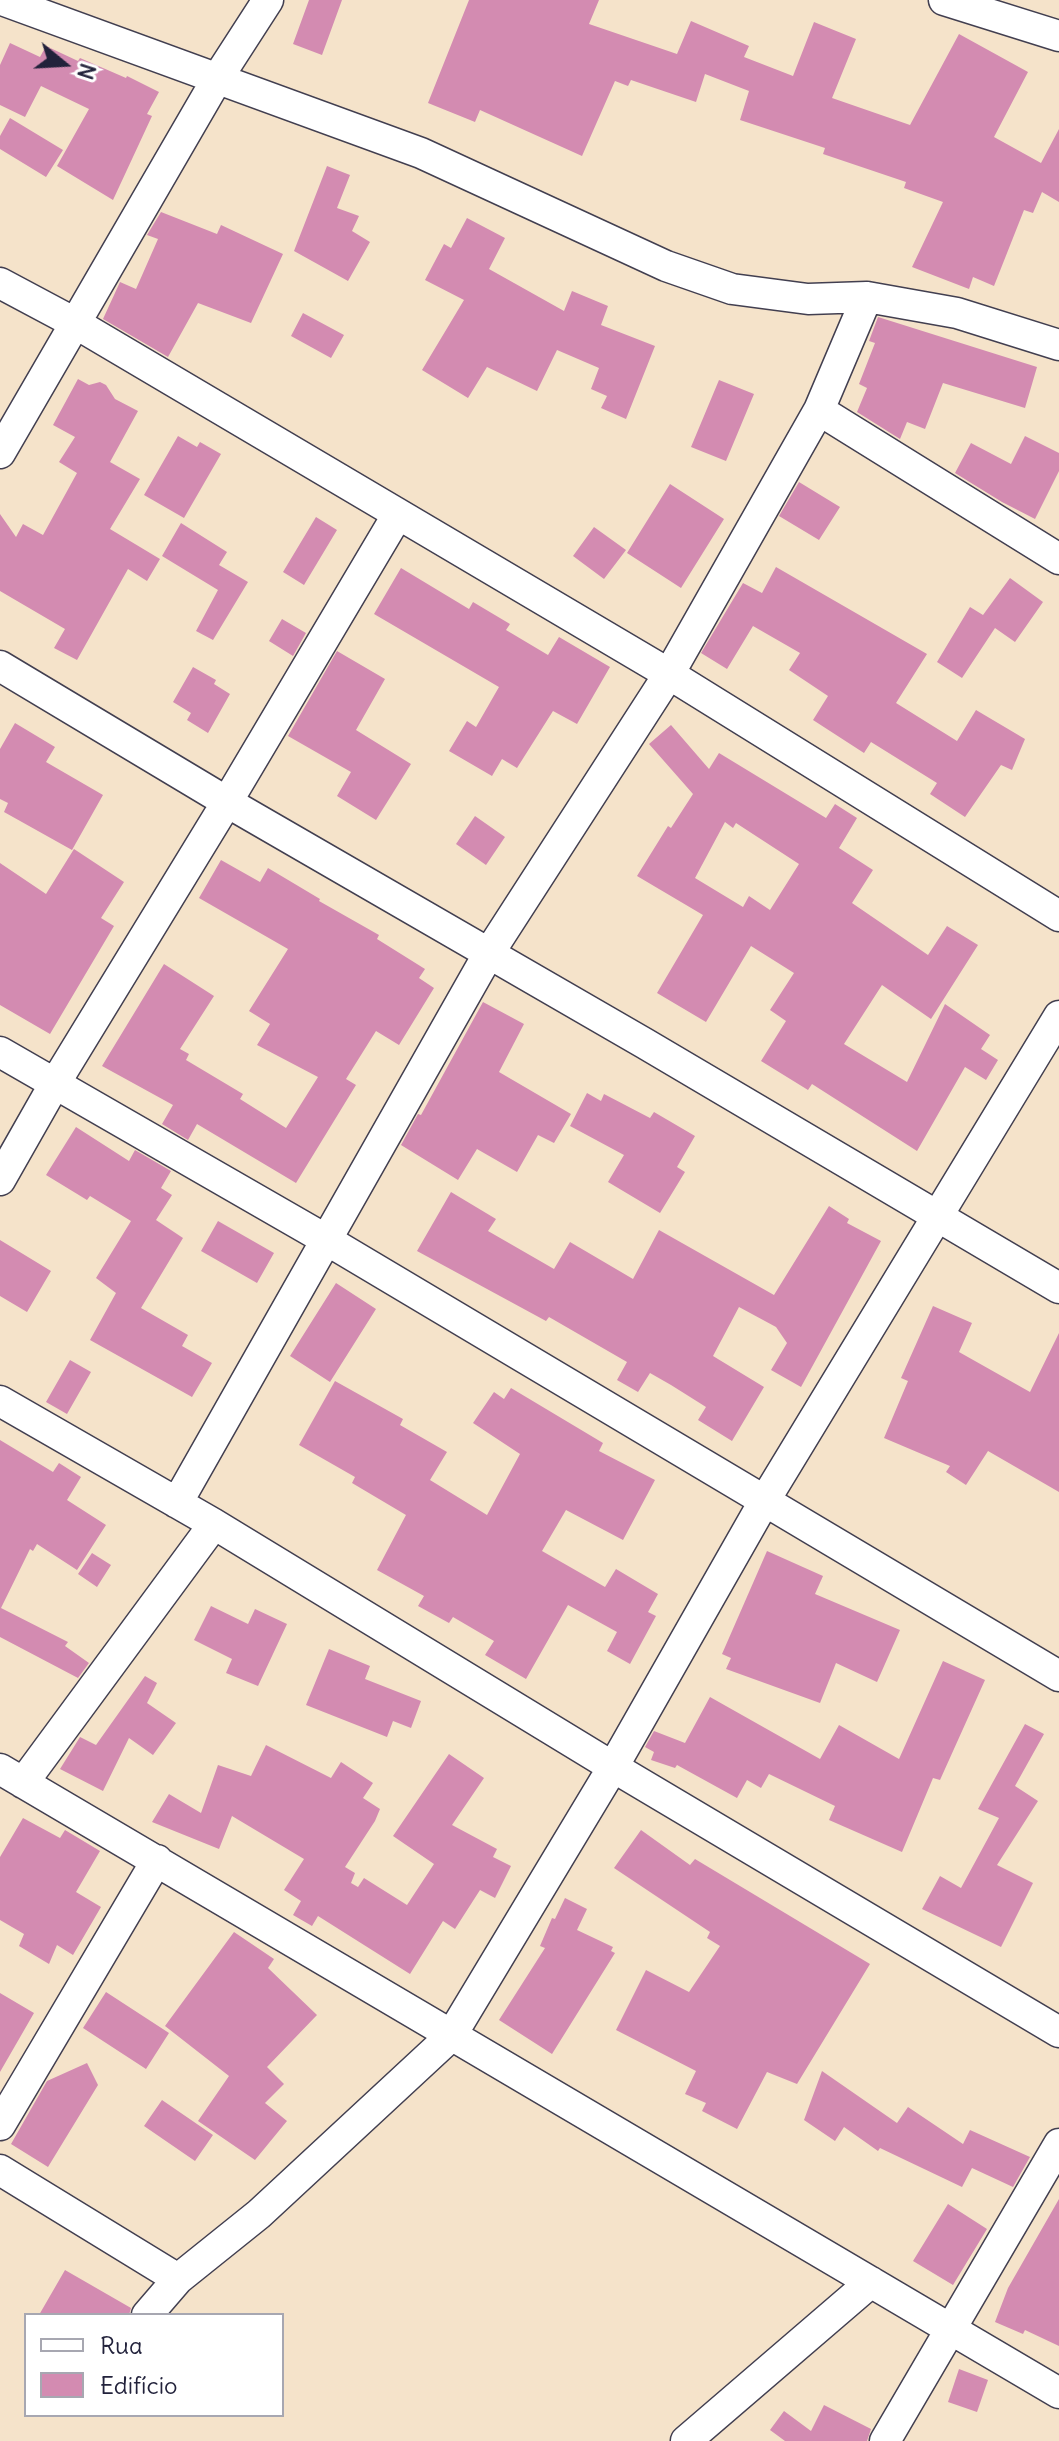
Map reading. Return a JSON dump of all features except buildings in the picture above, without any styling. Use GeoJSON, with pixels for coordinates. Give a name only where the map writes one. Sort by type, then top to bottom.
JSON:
{"type":"FeatureCollection","features":[{"type":"Feature","properties":{"kind":"street"},"geometry":{"type":"LineString","coordinates":[[2,0],[421,153],[666,266],[732,289],[808,299],[867,297],[957,313],[1059,345]]}},
{"type":"Feature","properties":{"kind":"street"},"geometry":{"type":"LineString","coordinates":[[0,453],[217,79],[268,0]]}},
{"type":"Feature","properties":{"kind":"street"},"geometry":{"type":"LineString","coordinates":[[944,0],[1059,36]]}},
{"type":"Feature","properties":{"kind":"street"},"geometry":{"type":"LineString","coordinates":[[0,283],[75,323],[669,674],[1059,916]]}},
{"type":"Feature","properties":{"kind":"street"},"geometry":{"type":"LineString","coordinates":[[177,1503],[489,953],[669,674],[819,410],[867,297]]}},
{"type":"Feature","properties":{"kind":"street"},"geometry":{"type":"LineString","coordinates":[[819,410],[1059,559]]}},
{"type":"Feature","properties":{"kind":"street"},"geometry":{"type":"LineString","coordinates":[[0,1180],[398,514]]}},
{"type":"Feature","properties":{"kind":"street"},"geometry":{"type":"LineString","coordinates":[[0,666],[1059,1288]]}},
{"type":"Feature","properties":{"kind":"street"},"geometry":{"type":"LineString","coordinates":[[149,2313],[178,2279],[259,2214],[451,2036],[613,1767],[765,1500],[1059,1016]]}},
{"type":"Feature","properties":{"kind":"street"},"geometry":{"type":"LineString","coordinates":[[0,1052],[325,1239],[1059,1676]]}},
{"type":"Feature","properties":{"kind":"street"},"geometry":{"type":"LineString","coordinates":[[0,1401],[214,1524],[613,1767],[1059,2032]]}},
{"type":"Feature","properties":{"kind":"street"},"geometry":{"type":"LineString","coordinates":[[214,1524],[12,1776],[1059,2393]]}},
{"type":"Feature","properties":{"kind":"street"},"geometry":{"type":"LineString","coordinates":[[0,2125],[157,1860]]}},
{"type":"Feature","properties":{"kind":"street"},"geometry":{"type":"LineString","coordinates":[[885,2441],[1059,2144]]}},
{"type":"Feature","properties":{"kind":"street"},"geometry":{"type":"LineString","coordinates":[[0,2170],[178,2279]]}},
{"type":"Feature","properties":{"kind":"street"},"geometry":{"type":"LineString","coordinates":[[686,2441],[871,2282]]}}]}
